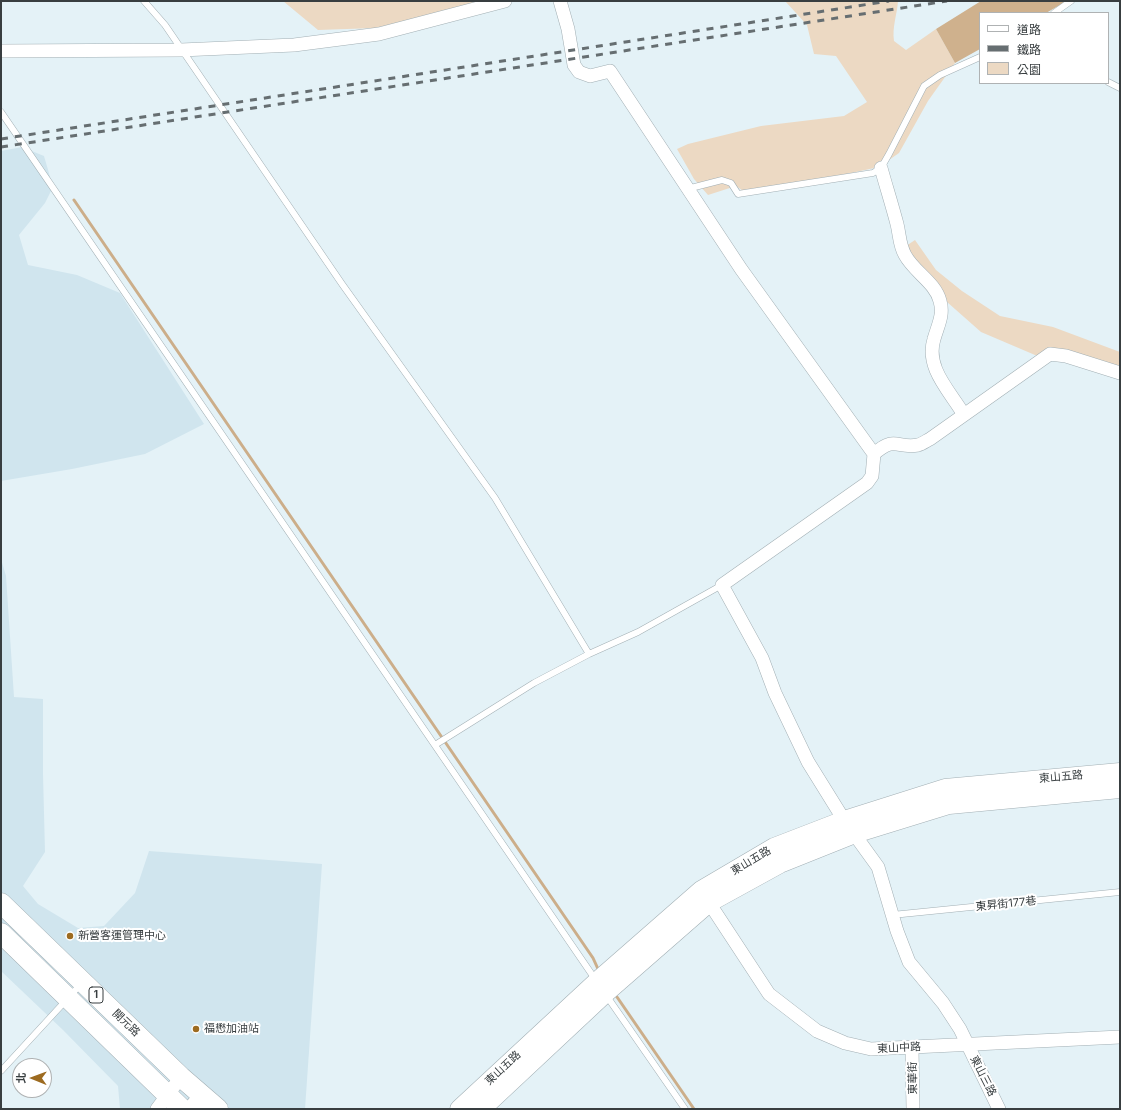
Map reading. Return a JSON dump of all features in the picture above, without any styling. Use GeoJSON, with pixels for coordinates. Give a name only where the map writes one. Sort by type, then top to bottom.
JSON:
{"type":"FeatureCollection","features":[{"type":"Feature","properties":{"kind":"main road","name":"開元路"},"geometry":{"type":"LineString","coordinates":[[1,903],[83,982],[189,1101]]}},
{"type":"Feature","properties":{"kind":"main road","name":"開元路"},"geometry":{"type":"LineString","coordinates":[[1,933],[68,997],[189,1101]]}},
{"type":"Feature","properties":{"kind":"street"},"geometry":{"type":"LineString","coordinates":[[1,51],[181,50],[294,45],[379,34],[505,1]]}},
{"type":"Feature","properties":{"kind":"street"},"geometry":{"type":"LineString","coordinates":[[560,1],[568,29],[574,65],[579,72],[590,76],[610,71],[741,269],[874,454],[872,476],[867,483],[722,585],[762,658],[775,693],[808,762],[844,820],[878,867],[892,915],[909,962],[943,1003],[960,1029],[966,1044]]}},
{"type":"Feature","properties":{"kind":"street"},"geometry":{"type":"LineString","coordinates":[[881,168],[897,226],[899,242],[906,258],[931,284],[940,298],[942,309],[940,325],[933,346],[933,362],[937,374],[964,415]]}},
{"type":"Feature","properties":{"kind":"street"},"geometry":{"type":"LineString","coordinates":[[874,454],[884,445],[894,443],[918,445],[930,439],[1050,354],[1066,356],[1120,373]]}},
{"type":"Feature","properties":{"kind":"street","name":"東山五路"},"geometry":{"type":"LineString","coordinates":[[460,1109],[705,897],[774,847],[844,820],[945,788],[1120,772]]}},
{"type":"Feature","properties":{"kind":"street","name":"東山五路"},"geometry":{"type":"LineString","coordinates":[[705,897],[780,864],[855,834],[949,805],[1120,789]]}},
{"type":"Feature","properties":{"kind":"street","name":"東山中路"},"geometry":{"type":"LineString","coordinates":[[705,897],[769,994],[791,1013],[817,1031],[844,1043],[871,1050],[1120,1037]]}},
{"type":"Feature","properties":{"kind":"street","name":"東山五路"},"geometry":{"type":"LineString","coordinates":[[482,1109],[601,987]]}},
{"type":"Feature","properties":{"kind":"street","name":"東山三路"},"geometry":{"type":"LineString","coordinates":[[966,1044],[999,1109]]}},
{"type":"Feature","properties":{"kind":"street","name":"東華街"},"geometry":{"type":"LineString","coordinates":[[912,1048],[914,1109]]}},
{"type":"Feature","properties":{"kind":"lane"},"geometry":{"type":"LineString","coordinates":[[144,1],[165,25],[342,284],[495,498],[589,654]]}},
{"type":"Feature","properties":{"kind":"lane"},"geometry":{"type":"LineString","coordinates":[[1056,12],[1072,1]]}},
{"type":"Feature","properties":{"kind":"lane"},"geometry":{"type":"LineString","coordinates":[[687,189],[722,180],[731,183],[738,194],[873,173],[881,168],[924,86],[940,75],[979,58]]}},
{"type":"Feature","properties":{"kind":"lane"},"geometry":{"type":"LineString","coordinates":[[1109,82],[1120,88]]}},
{"type":"Feature","properties":{"kind":"lane"},"geometry":{"type":"LineString","coordinates":[[1,112],[685,1109]]}},
{"type":"Feature","properties":{"kind":"lane"},"geometry":{"type":"LineString","coordinates":[[435,745],[534,683],[589,654],[638,632],[722,585]]}},
{"type":"Feature","properties":{"kind":"lane","name":"東昇街177巷"},"geometry":{"type":"LineString","coordinates":[[892,915],[1120,892]]}},
{"type":"Feature","properties":{"kind":"lane"},"geometry":{"type":"LineString","coordinates":[[1,1071],[83,982]]}},
{"type":"Feature","properties":{"kind":"shaded area"},"geometry":{"type":"Polygon","coordinates":[[[981,1],[1067,1],[1048,12],[979,12],[979,50],[955,63],[936,29],[981,1]]]}},
{"type":"Feature","properties":{"kind":"shaded area"},"geometry":{"type":"Polygon","coordinates":[[[22,147],[44,156],[53,187],[45,203],[19,235],[28,265],[77,275],[120,293],[204,424],[145,454],[72,469],[1,481],[1,151],[22,147]]]}},
{"type":"Feature","properties":{"kind":"shaded area"},"geometry":{"type":"Polygon","coordinates":[[[1,559],[6,576],[14,697],[43,699],[45,852],[23,886],[38,904],[78,928],[104,926],[135,893],[149,851],[322,864],[305,1109],[120,1109],[118,1086],[63,1030],[1,971],[1,559]]]}},
{"type":"Feature","properties":{"kind":"green space"},"geometry":{"type":"Polygon","coordinates":[[[283,1],[486,1],[376,28],[318,30],[283,1]]]}},
{"type":"Feature","properties":{"kind":"green space"},"geometry":{"type":"Polygon","coordinates":[[[785,1],[898,1],[894,26],[894,41],[906,50],[936,29],[955,63],[928,101],[899,153],[879,167],[749,195],[736,186],[708,195],[694,179],[677,149],[688,144],[761,126],[844,116],[867,102],[836,56],[814,54],[807,25],[785,1]]]}},
{"type":"Feature","properties":{"kind":"green space"},"geometry":{"type":"Polygon","coordinates":[[[915,240],[936,270],[962,291],[1000,316],[1053,327],[1120,352],[1120,366],[1099,368],[1035,355],[981,332],[947,302],[931,294],[897,252],[915,240]]]}},
{"type":"Feature","properties":{"kind":"waterway"},"geometry":{"type":"LineString","coordinates":[[74,200],[593,958],[598,969]]}},
{"type":"Feature","properties":{"kind":"waterway"},"geometry":{"type":"LineString","coordinates":[[617,997],[694,1109]]}},
{"type":"Feature","properties":{"kind":"railway"},"geometry":{"type":"LineString","coordinates":[[1,139],[889,1]]}},
{"type":"Feature","properties":{"kind":"railway"},"geometry":{"type":"LineString","coordinates":[[1,147],[947,1]]}},
{"type":"Feature","properties":{"kind":"place","name":"新營客運管理中心"},"geometry":{"type":"Point","coordinates":[70,936]}},
{"type":"Feature","properties":{"kind":"place","name":"福懋加油站"},"geometry":{"type":"Point","coordinates":[196,1029]}}]}
